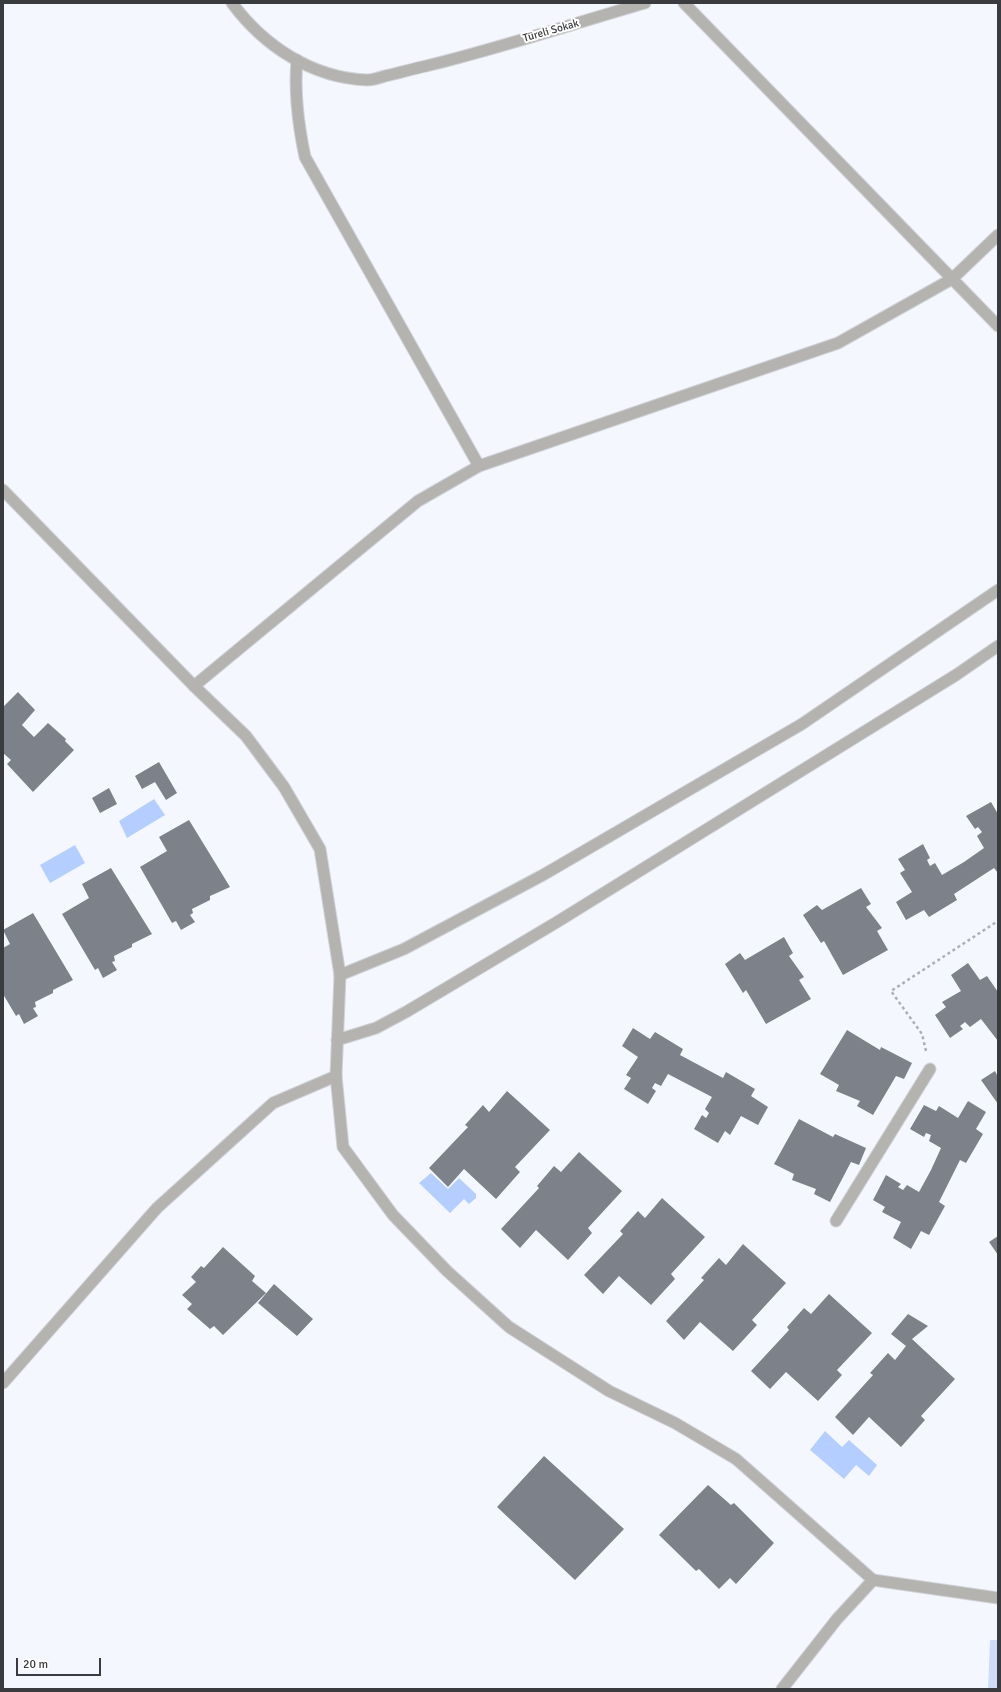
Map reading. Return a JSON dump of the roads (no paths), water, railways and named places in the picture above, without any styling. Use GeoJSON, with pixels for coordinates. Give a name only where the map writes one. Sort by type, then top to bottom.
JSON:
{"type":"FeatureCollection","features":[{"type":"Feature","properties":{"kind":"street","name":"Türeli Sokak"},"geometry":{"type":"LineString","coordinates":[[232,3],[246,21],[261,36],[297,60],[320,70],[344,77],[369,80],[458,58],[645,3]]}},
{"type":"Feature","properties":{"kind":"street"},"geometry":{"type":"LineString","coordinates":[[684,3],[998,326]]}},
{"type":"Feature","properties":{"kind":"street"},"geometry":{"type":"LineString","coordinates":[[297,60],[296,102],[299,130],[305,157],[479,466]]}},
{"type":"Feature","properties":{"kind":"street"},"geometry":{"type":"LineString","coordinates":[[194,686],[418,501],[479,466],[838,343],[952,279],[998,234]]}},
{"type":"Feature","properties":{"kind":"street"},"geometry":{"type":"LineString","coordinates":[[3,490],[194,686],[246,736],[284,787],[320,849],[340,975],[336,1076],[343,1147],[393,1215],[447,1271],[509,1327],[609,1391],[675,1424],[736,1459],[873,1580],[998,1598]]}},
{"type":"Feature","properties":{"kind":"street"},"geometry":{"type":"LineString","coordinates":[[340,975],[404,949],[536,878],[802,724],[998,590]]}},
{"type":"Feature","properties":{"kind":"street"},"geometry":{"type":"LineString","coordinates":[[337,1040],[376,1028],[413,1008],[557,922],[936,688],[998,646]]}},
{"type":"Feature","properties":{"kind":"street"},"geometry":{"type":"LineString","coordinates":[[836,1221],[930,1069]]}},
{"type":"Feature","properties":{"kind":"street"},"geometry":{"type":"LineString","coordinates":[[3,1383],[158,1208],[273,1103],[336,1076]]}},
{"type":"Feature","properties":{"kind":"street"},"geometry":{"type":"LineString","coordinates":[[782,1689],[837,1619],[873,1580]]}},
{"type":"Feature","properties":{"kind":"water"},"geometry":{"type":"Polygon","coordinates":[[[154,799],[165,815],[127,838],[119,821],[154,799]]]}},
{"type":"Feature","properties":{"kind":"water"},"geometry":{"type":"Polygon","coordinates":[[[75,845],[85,863],[50,883],[40,865],[75,845]]]}},
{"type":"Feature","properties":{"kind":"water"},"geometry":{"type":"Polygon","coordinates":[[[431,1173],[448,1189],[459,1178],[476,1194],[476,1198],[469,1204],[464,1199],[450,1213],[419,1183],[431,1173]]]}},
{"type":"Feature","properties":{"kind":"water"},"geometry":{"type":"Polygon","coordinates":[[[825,1431],[842,1447],[849,1440],[877,1465],[869,1476],[856,1465],[844,1479],[810,1450],[825,1431]]]}}]}
